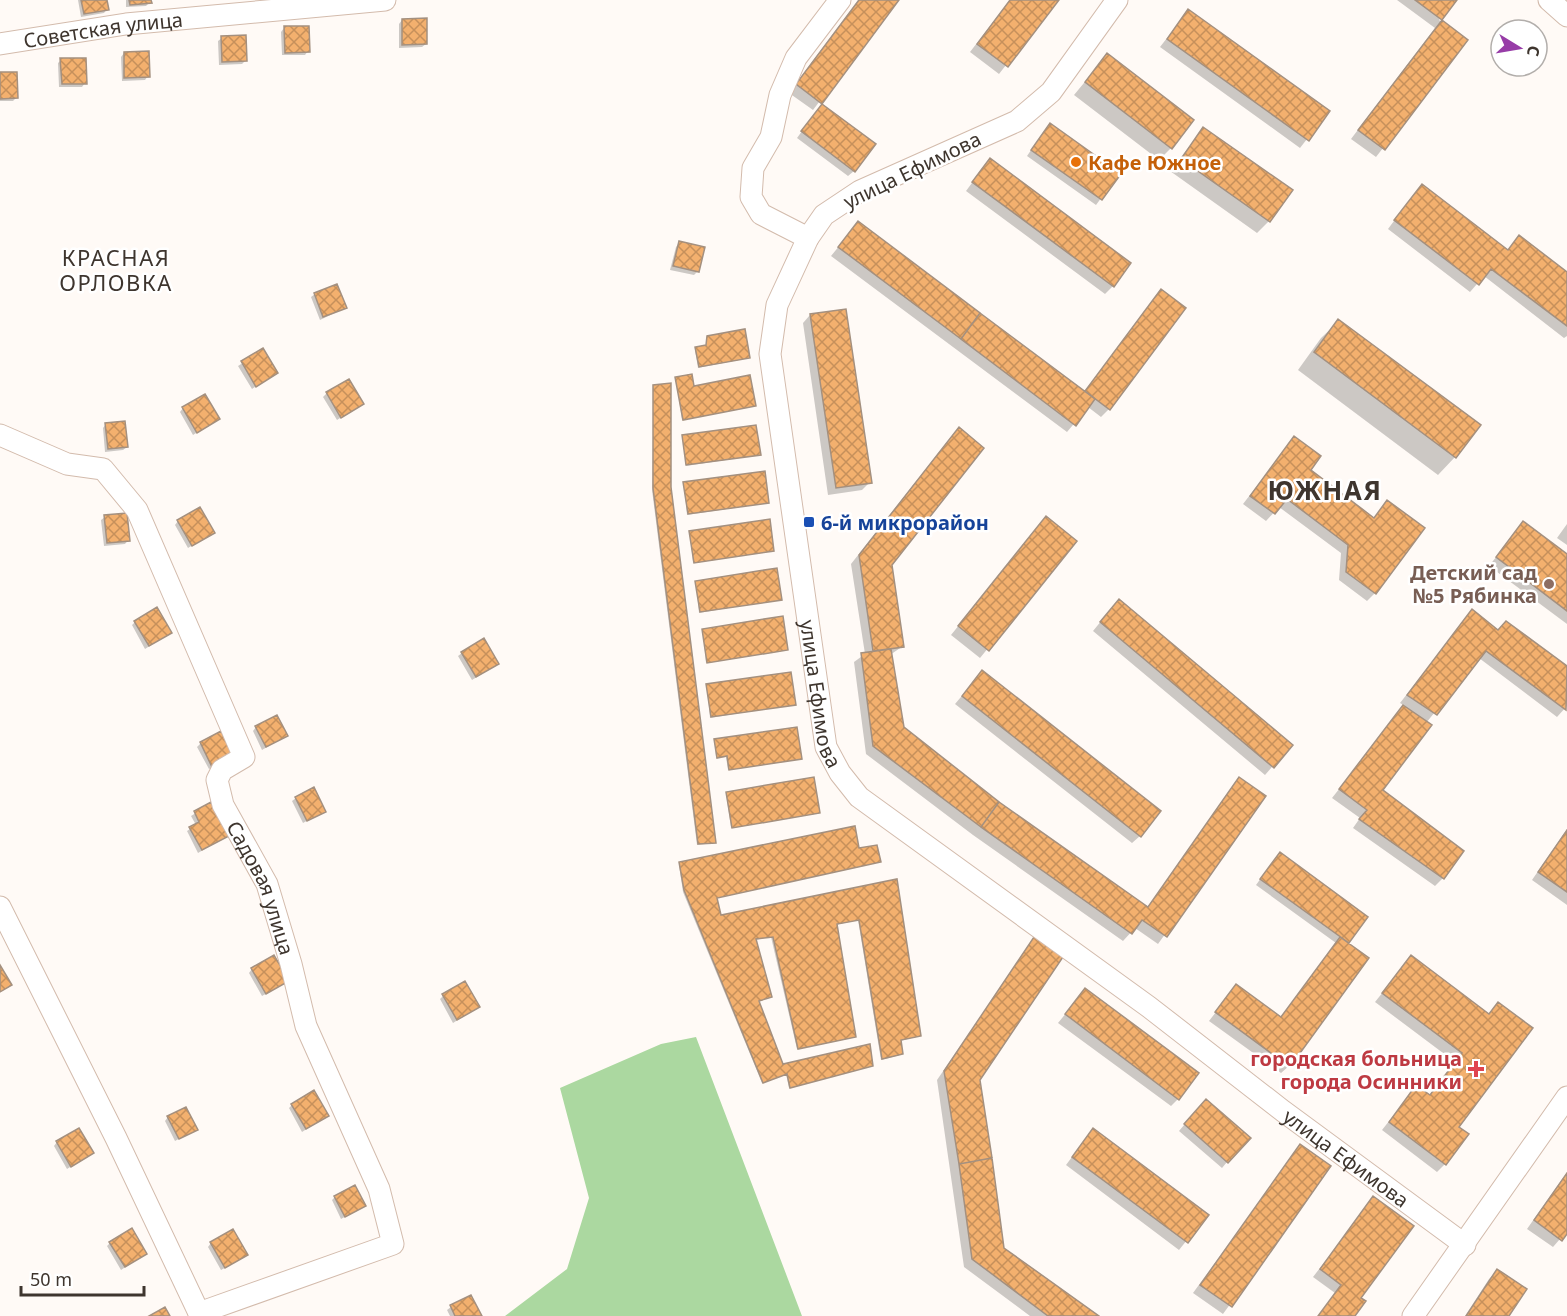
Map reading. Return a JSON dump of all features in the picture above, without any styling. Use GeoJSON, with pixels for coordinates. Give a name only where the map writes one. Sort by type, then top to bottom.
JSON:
{"type":"FeatureCollection","features":[{"type":"Feature","properties":{"kind":"street","name":"Советская улица"},"geometry":{"type":"LineString","coordinates":[[0,44],[126,24],[386,0]]}},
{"type":"Feature","properties":{"kind":"street"},"geometry":{"type":"LineString","coordinates":[[808,238],[761,214],[751,197],[753,168],[771,137],[780,95],[796,58],[840,0]]}},
{"type":"Feature","properties":{"kind":"street","name":"улица Ефимова"},"geometry":{"type":"LineString","coordinates":[[1117,0],[1051,92],[1017,121],[860,191],[824,215],[808,238],[777,305],[770,354],[826,747],[840,773],[859,797],[1149,1007],[1283,1111],[1465,1245]]}},
{"type":"Feature","properties":{"kind":"street"},"geometry":{"type":"LineString","coordinates":[[1549,0],[1567,16]]}},
{"type":"Feature","properties":{"kind":"street","name":"Садовая улица"},"geometry":{"type":"LineString","coordinates":[[0,435],[67,464],[104,469],[137,510],[244,757],[222,770],[217,780],[223,805],[267,884],[291,964],[306,1026],[379,1189],[393,1244],[200,1314],[116,1138],[0,907]]}},
{"type":"Feature","properties":{"kind":"street"},"geometry":{"type":"LineString","coordinates":[[1413,1316],[1567,1097]]}},
{"type":"Feature","properties":{"kind":"green space"},"geometry":{"type":"Polygon","coordinates":[[[696,1037],[802,1316],[505,1316],[567,1269],[589,1198],[560,1088],[661,1044],[696,1037]]]}},
{"type":"Feature","properties":{"kind":"building"},"geometry":{"type":"Polygon","coordinates":[[[81,0],[107,0],[109,10],[84,14],[81,0]]]}},
{"type":"Feature","properties":{"kind":"building"},"geometry":{"type":"Polygon","coordinates":[[[129,0],[151,0],[152,3],[130,5],[129,0]]]}},
{"type":"Feature","properties":{"kind":"building"},"geometry":{"type":"Polygon","coordinates":[[[859,0],[899,0],[822,104],[796,84],[859,0]]]}},
{"type":"Feature","properties":{"kind":"building"},"geometry":{"type":"Polygon","coordinates":[[[1010,0],[1059,0],[1008,67],[977,44],[1010,0]]]}},
{"type":"Feature","properties":{"kind":"building"},"geometry":{"type":"Polygon","coordinates":[[[1415,0],[1457,0],[1442,20],[1415,0]]]}},
{"type":"Feature","properties":{"kind":"building"},"geometry":{"type":"Polygon","coordinates":[[[1188,9],[1330,111],[1309,141],[1167,39],[1188,9]]]}},
{"type":"Feature","properties":{"kind":"building"},"geometry":{"type":"Polygon","coordinates":[[[427,18],[427,44],[402,45],[402,19],[427,18]]]}},
{"type":"Feature","properties":{"kind":"building"},"geometry":{"type":"Polygon","coordinates":[[[1442,20],[1468,40],[1385,150],[1358,130],[1442,20]]]}},
{"type":"Feature","properties":{"kind":"building"},"geometry":{"type":"Polygon","coordinates":[[[284,26],[309,26],[310,52],[285,53],[284,26]]]}},
{"type":"Feature","properties":{"kind":"building"},"geometry":{"type":"Polygon","coordinates":[[[246,35],[247,61],[222,62],[221,36],[246,35]]]}},
{"type":"Feature","properties":{"kind":"building"},"geometry":{"type":"Polygon","coordinates":[[[149,51],[150,77],[124,78],[124,52],[149,51]]]}},
{"type":"Feature","properties":{"kind":"building"},"geometry":{"type":"Polygon","coordinates":[[[1107,53],[1194,120],[1172,149],[1085,82],[1107,53]]]}},
{"type":"Feature","properties":{"kind":"building"},"geometry":{"type":"Polygon","coordinates":[[[60,58],[86,58],[87,84],[62,84],[60,58]]]}},
{"type":"Feature","properties":{"kind":"building"},"geometry":{"type":"Polygon","coordinates":[[[0,72],[17,72],[18,98],[0,99],[0,72]]]}},
{"type":"Feature","properties":{"kind":"building"},"geometry":{"type":"Polygon","coordinates":[[[822,104],[876,144],[855,172],[801,131],[822,104]]]}},
{"type":"Feature","properties":{"kind":"building","name":"Кафе Южное"},"geometry":{"type":"Polygon","coordinates":[[[1050,123],[1121,174],[1102,200],[1031,150],[1050,123]]]}},
{"type":"Feature","properties":{"kind":"building"},"geometry":{"type":"Polygon","coordinates":[[[1203,127],[1293,190],[1270,222],[1181,159],[1203,127]]]}},
{"type":"Feature","properties":{"kind":"building"},"geometry":{"type":"Polygon","coordinates":[[[990,158],[1131,263],[1114,287],[972,182],[990,158]]]}},
{"type":"Feature","properties":{"kind":"building"},"geometry":{"type":"Polygon","coordinates":[[[1422,184],[1508,250],[1519,235],[1567,272],[1567,326],[1491,269],[1479,285],[1394,220],[1422,184]]]}},
{"type":"Feature","properties":{"kind":"building"},"geometry":{"type":"Polygon","coordinates":[[[858,221],[980,313],[961,339],[838,247],[858,221]]]}},
{"type":"Feature","properties":{"kind":"building"},"geometry":{"type":"Polygon","coordinates":[[[679,241],[705,247],[699,272],[673,266],[679,241]]]}},
{"type":"Feature","properties":{"kind":"building"},"geometry":{"type":"Polygon","coordinates":[[[337,284],[347,308],[323,317],[314,293],[337,284]]]}},
{"type":"Feature","properties":{"kind":"building"},"geometry":{"type":"Polygon","coordinates":[[[1161,289],[1186,308],[1110,410],[1085,391],[1161,289]]]}},
{"type":"Feature","properties":{"kind":"building"},"geometry":{"type":"Polygon","coordinates":[[[846,309],[872,483],[836,488],[810,314],[846,309]]]}},
{"type":"Feature","properties":{"kind":"building"},"geometry":{"type":"Polygon","coordinates":[[[980,313],[1095,399],[1076,426],[961,339],[980,313]]]}},
{"type":"Feature","properties":{"kind":"building"},"geometry":{"type":"Polygon","coordinates":[[[1338,319],[1481,425],[1456,458],[1314,352],[1338,319]]]}},
{"type":"Feature","properties":{"kind":"building"},"geometry":{"type":"Polygon","coordinates":[[[745,329],[750,358],[699,367],[695,347],[706,345],[707,336],[745,329]]]}},
{"type":"Feature","properties":{"kind":"building"},"geometry":{"type":"Polygon","coordinates":[[[263,348],[278,373],[256,387],[241,361],[263,348]]]}},
{"type":"Feature","properties":{"kind":"building"},"geometry":{"type":"Polygon","coordinates":[[[692,374],[694,386],[750,375],[756,406],[683,420],[675,377],[692,374]]]}},
{"type":"Feature","properties":{"kind":"building"},"geometry":{"type":"Polygon","coordinates":[[[349,379],[364,404],[341,418],[326,392],[349,379]]]}},
{"type":"Feature","properties":{"kind":"building"},"geometry":{"type":"Polygon","coordinates":[[[671,383],[671,487],[716,843],[698,844],[653,488],[653,385],[671,383]]]}},
{"type":"Feature","properties":{"kind":"building"},"geometry":{"type":"Polygon","coordinates":[[[205,394],[220,419],[197,433],[182,407],[205,394]]]}},
{"type":"Feature","properties":{"kind":"building"},"geometry":{"type":"Polygon","coordinates":[[[125,421],[128,447],[108,449],[105,423],[125,421]]]}},
{"type":"Feature","properties":{"kind":"building"},"geometry":{"type":"Polygon","coordinates":[[[756,425],[761,455],[686,465],[682,435],[756,425]]]}},
{"type":"Feature","properties":{"kind":"building"},"geometry":{"type":"Polygon","coordinates":[[[959,427],[984,448],[892,565],[904,647],[873,651],[859,555],[959,427]]]}},
{"type":"Feature","properties":{"kind":"building"},"geometry":{"type":"Polygon","coordinates":[[[1294,436],[1321,456],[1311,470],[1374,518],[1387,500],[1425,528],[1376,594],[1346,572],[1348,545],[1287,499],[1275,514],[1250,496],[1294,436]]]}},
{"type":"Feature","properties":{"kind":"building"},"geometry":{"type":"Polygon","coordinates":[[[765,471],[769,503],[688,514],[683,482],[765,471]]]}},
{"type":"Feature","properties":{"kind":"building"},"geometry":{"type":"Polygon","coordinates":[[[200,507],[215,533],[192,546],[177,520],[200,507]]]}},
{"type":"Feature","properties":{"kind":"building"},"geometry":{"type":"Polygon","coordinates":[[[127,513],[130,541],[107,543],[104,515],[127,513]]]}},
{"type":"Feature","properties":{"kind":"building"},"geometry":{"type":"Polygon","coordinates":[[[1046,516],[1077,541],[989,651],[958,626],[1046,516]]]}},
{"type":"Feature","properties":{"kind":"building"},"geometry":{"type":"Polygon","coordinates":[[[770,519],[774,551],[694,563],[689,531],[770,519]]]}},
{"type":"Feature","properties":{"kind":"building","name":"Детский сад №5 Рябинка"},"geometry":{"type":"Polygon","coordinates":[[[1523,521],[1567,554],[1567,611],[1496,557],[1523,521]]]}},
{"type":"Feature","properties":{"kind":"building"},"geometry":{"type":"Polygon","coordinates":[[[777,568],[782,600],[700,612],[695,581],[777,568]]]}},
{"type":"Feature","properties":{"kind":"building"},"geometry":{"type":"Polygon","coordinates":[[[1119,599],[1293,745],[1274,768],[1100,622],[1119,599]]]}},
{"type":"Feature","properties":{"kind":"building"},"geometry":{"type":"Polygon","coordinates":[[[157,607],[172,633],[149,646],[134,621],[157,607]]]}},
{"type":"Feature","properties":{"kind":"building"},"geometry":{"type":"Polygon","coordinates":[[[1472,609],[1498,630],[1506,621],[1567,666],[1566,710],[1486,651],[1437,715],[1407,695],[1472,609]]]}},
{"type":"Feature","properties":{"kind":"building"},"geometry":{"type":"Polygon","coordinates":[[[783,616],[788,650],[707,663],[702,629],[783,616]]]}},
{"type":"Feature","properties":{"kind":"building"},"geometry":{"type":"Polygon","coordinates":[[[484,638],[499,664],[476,677],[461,652],[484,638]]]}},
{"type":"Feature","properties":{"kind":"building"},"geometry":{"type":"Polygon","coordinates":[[[891,649],[904,727],[999,802],[981,827],[873,746],[861,653],[891,649]]]}},
{"type":"Feature","properties":{"kind":"building"},"geometry":{"type":"Polygon","coordinates":[[[982,670],[1161,811],[1141,837],[962,696],[982,670]]]}},
{"type":"Feature","properties":{"kind":"building"},"geometry":{"type":"Polygon","coordinates":[[[791,672],[796,705],[711,717],[706,684],[791,672]]]}},
{"type":"Feature","properties":{"kind":"building"},"geometry":{"type":"Polygon","coordinates":[[[1403,705],[1432,725],[1383,790],[1464,851],[1444,879],[1359,819],[1367,810],[1339,789],[1403,705]]]}},
{"type":"Feature","properties":{"kind":"building"},"geometry":{"type":"Polygon","coordinates":[[[277,715],[288,736],[266,747],[255,726],[277,715]]]}},
{"type":"Feature","properties":{"kind":"building"},"geometry":{"type":"Polygon","coordinates":[[[797,727],[802,759],[729,770],[727,756],[717,758],[714,739],[797,727]]]}},
{"type":"Feature","properties":{"kind":"building"},"geometry":{"type":"Polygon","coordinates":[[[221,731],[234,756],[212,767],[200,742],[221,731]]]}},
{"type":"Feature","properties":{"kind":"building"},"geometry":{"type":"Polygon","coordinates":[[[814,777],[820,813],[732,828],[726,792],[814,777]]]}},
{"type":"Feature","properties":{"kind":"building"},"geometry":{"type":"Polygon","coordinates":[[[1239,777],[1266,796],[1167,937],[1142,920],[1132,934],[981,827],[999,802],[1148,907],[1239,777]]]}},
{"type":"Feature","properties":{"kind":"building"},"geometry":{"type":"Polygon","coordinates":[[[314,787],[326,812],[307,821],[295,797],[314,787]]]}},
{"type":"Feature","properties":{"kind":"building"},"geometry":{"type":"Polygon","coordinates":[[[211,802],[229,836],[202,850],[189,827],[199,822],[194,811],[211,802]]]}},
{"type":"Feature","properties":{"kind":"building"},"geometry":{"type":"Polygon","coordinates":[[[855,826],[859,848],[877,845],[881,862],[717,898],[721,915],[897,879],[921,1036],[901,1040],[903,1054],[882,1059],[859,920],[837,924],[856,1037],[798,1049],[773,937],[756,939],[772,997],[759,1001],[783,1064],[870,1044],[873,1066],[790,1088],[787,1074],[763,1083],[684,890],[679,862],[855,826]]]}},
{"type":"Feature","properties":{"kind":"building"},"geometry":{"type":"Polygon","coordinates":[[[1567,830],[1567,892],[1538,872],[1567,830]]]}},
{"type":"Feature","properties":{"kind":"building"},"geometry":{"type":"Polygon","coordinates":[[[1280,852],[1368,917],[1349,943],[1260,879],[1280,852]]]}},
{"type":"Feature","properties":{"kind":"building"},"geometry":{"type":"Polygon","coordinates":[[[1036,934],[1065,954],[980,1080],[992,1158],[959,1164],[944,1071],[1036,934]]]}},
{"type":"Feature","properties":{"kind":"building"},"geometry":{"type":"Polygon","coordinates":[[[1340,937],[1369,958],[1290,1067],[1215,1012],[1236,984],[1281,1017],[1340,937]]]}},
{"type":"Feature","properties":{"kind":"building"},"geometry":{"type":"Polygon","coordinates":[[[274,955],[289,981],[266,994],[251,968],[274,955]]]}},
{"type":"Feature","properties":{"kind":"building","name":"городская больница города Осинники"},"geometry":{"type":"Polygon","coordinates":[[[1411,955],[1489,1014],[1498,1002],[1533,1028],[1459,1127],[1469,1134],[1446,1165],[1389,1122],[1416,1085],[1430,1095],[1462,1053],[1382,993],[1411,955]]]}},
{"type":"Feature","properties":{"kind":"building"},"geometry":{"type":"Polygon","coordinates":[[[0,965],[12,985],[0,992],[0,965]]]}},
{"type":"Feature","properties":{"kind":"building"},"geometry":{"type":"Polygon","coordinates":[[[465,981],[480,1007],[457,1020],[442,994],[465,981]]]}},
{"type":"Feature","properties":{"kind":"building"},"geometry":{"type":"Polygon","coordinates":[[[1085,988],[1199,1073],[1179,1100],[1065,1014],[1085,988]]]}},
{"type":"Feature","properties":{"kind":"building"},"geometry":{"type":"Polygon","coordinates":[[[314,1090],[329,1116],[306,1129],[291,1104],[314,1090]]]}},
{"type":"Feature","properties":{"kind":"building"},"geometry":{"type":"Polygon","coordinates":[[[1206,1099],[1251,1138],[1228,1163],[1184,1124],[1206,1099]]]}},
{"type":"Feature","properties":{"kind":"building"},"geometry":{"type":"Polygon","coordinates":[[[186,1107],[198,1130],[179,1139],[167,1116],[186,1107]]]}},
{"type":"Feature","properties":{"kind":"building"},"geometry":{"type":"Polygon","coordinates":[[[79,1128],[94,1153],[71,1167],[56,1141],[79,1128]]]}},
{"type":"Feature","properties":{"kind":"building"},"geometry":{"type":"Polygon","coordinates":[[[1093,1128],[1209,1215],[1188,1243],[1072,1157],[1093,1128]]]}},
{"type":"Feature","properties":{"kind":"building"},"geometry":{"type":"Polygon","coordinates":[[[1300,1144],[1331,1166],[1232,1307],[1200,1285],[1300,1144]]]}},
{"type":"Feature","properties":{"kind":"building"},"geometry":{"type":"Polygon","coordinates":[[[992,1158],[1004,1248],[1099,1316],[1048,1316],[972,1259],[959,1164],[992,1158]]]}},
{"type":"Feature","properties":{"kind":"building"},"geometry":{"type":"Polygon","coordinates":[[[1567,1173],[1567,1234],[1562,1241],[1534,1220],[1567,1173]]]}},
{"type":"Feature","properties":{"kind":"building"},"geometry":{"type":"Polygon","coordinates":[[[355,1185],[366,1206],[345,1217],[334,1196],[355,1185]]]}},
{"type":"Feature","properties":{"kind":"building"},"geometry":{"type":"Polygon","coordinates":[[[1373,1196],[1414,1226],[1361,1298],[1366,1301],[1355,1316],[1318,1316],[1341,1285],[1320,1269],[1373,1196]]]}},
{"type":"Feature","properties":{"kind":"building"},"geometry":{"type":"Polygon","coordinates":[[[132,1228],[147,1254],[125,1267],[109,1242],[132,1228]]]}},
{"type":"Feature","properties":{"kind":"building"},"geometry":{"type":"Polygon","coordinates":[[[233,1229],[248,1255],[225,1268],[210,1242],[233,1229]]]}},
{"type":"Feature","properties":{"kind":"building"},"geometry":{"type":"Polygon","coordinates":[[[1497,1269],[1527,1289],[1509,1316],[1466,1316],[1497,1269]]]}},
{"type":"Feature","properties":{"kind":"building"},"geometry":{"type":"Polygon","coordinates":[[[471,1295],[482,1316],[455,1316],[450,1305],[471,1295]]]}},
{"type":"Feature","properties":{"kind":"building"},"geometry":{"type":"Polygon","coordinates":[[[165,1307],[170,1316],[149,1316],[165,1307]]]}},
{"type":"Feature","properties":{"kind":"place","name":"Кафе Южное"},"geometry":{"type":"Point","coordinates":[1076,162]}},
{"type":"Feature","properties":{"kind":"place","name":"6-й микрорайон"},"geometry":{"type":"Point","coordinates":[809,522]}},
{"type":"Feature","properties":{"kind":"place","name":"Детский сад №5 Рябинка"},"geometry":{"type":"Point","coordinates":[1549,584]}},
{"type":"Feature","properties":{"kind":"place","name":"городская больница города Осинники"},"geometry":{"type":"Point","coordinates":[1476,1069]}},
{"type":"Feature","properties":{"kind":"district","name":"КРАСНАЯ ОРЛОВКА"},"geometry":{"type":"Point","coordinates":[116,270]}},
{"type":"Feature","properties":{"kind":"district","name":"ЮЖНАЯ"},"geometry":{"type":"Point","coordinates":[1325,490]}}]}
